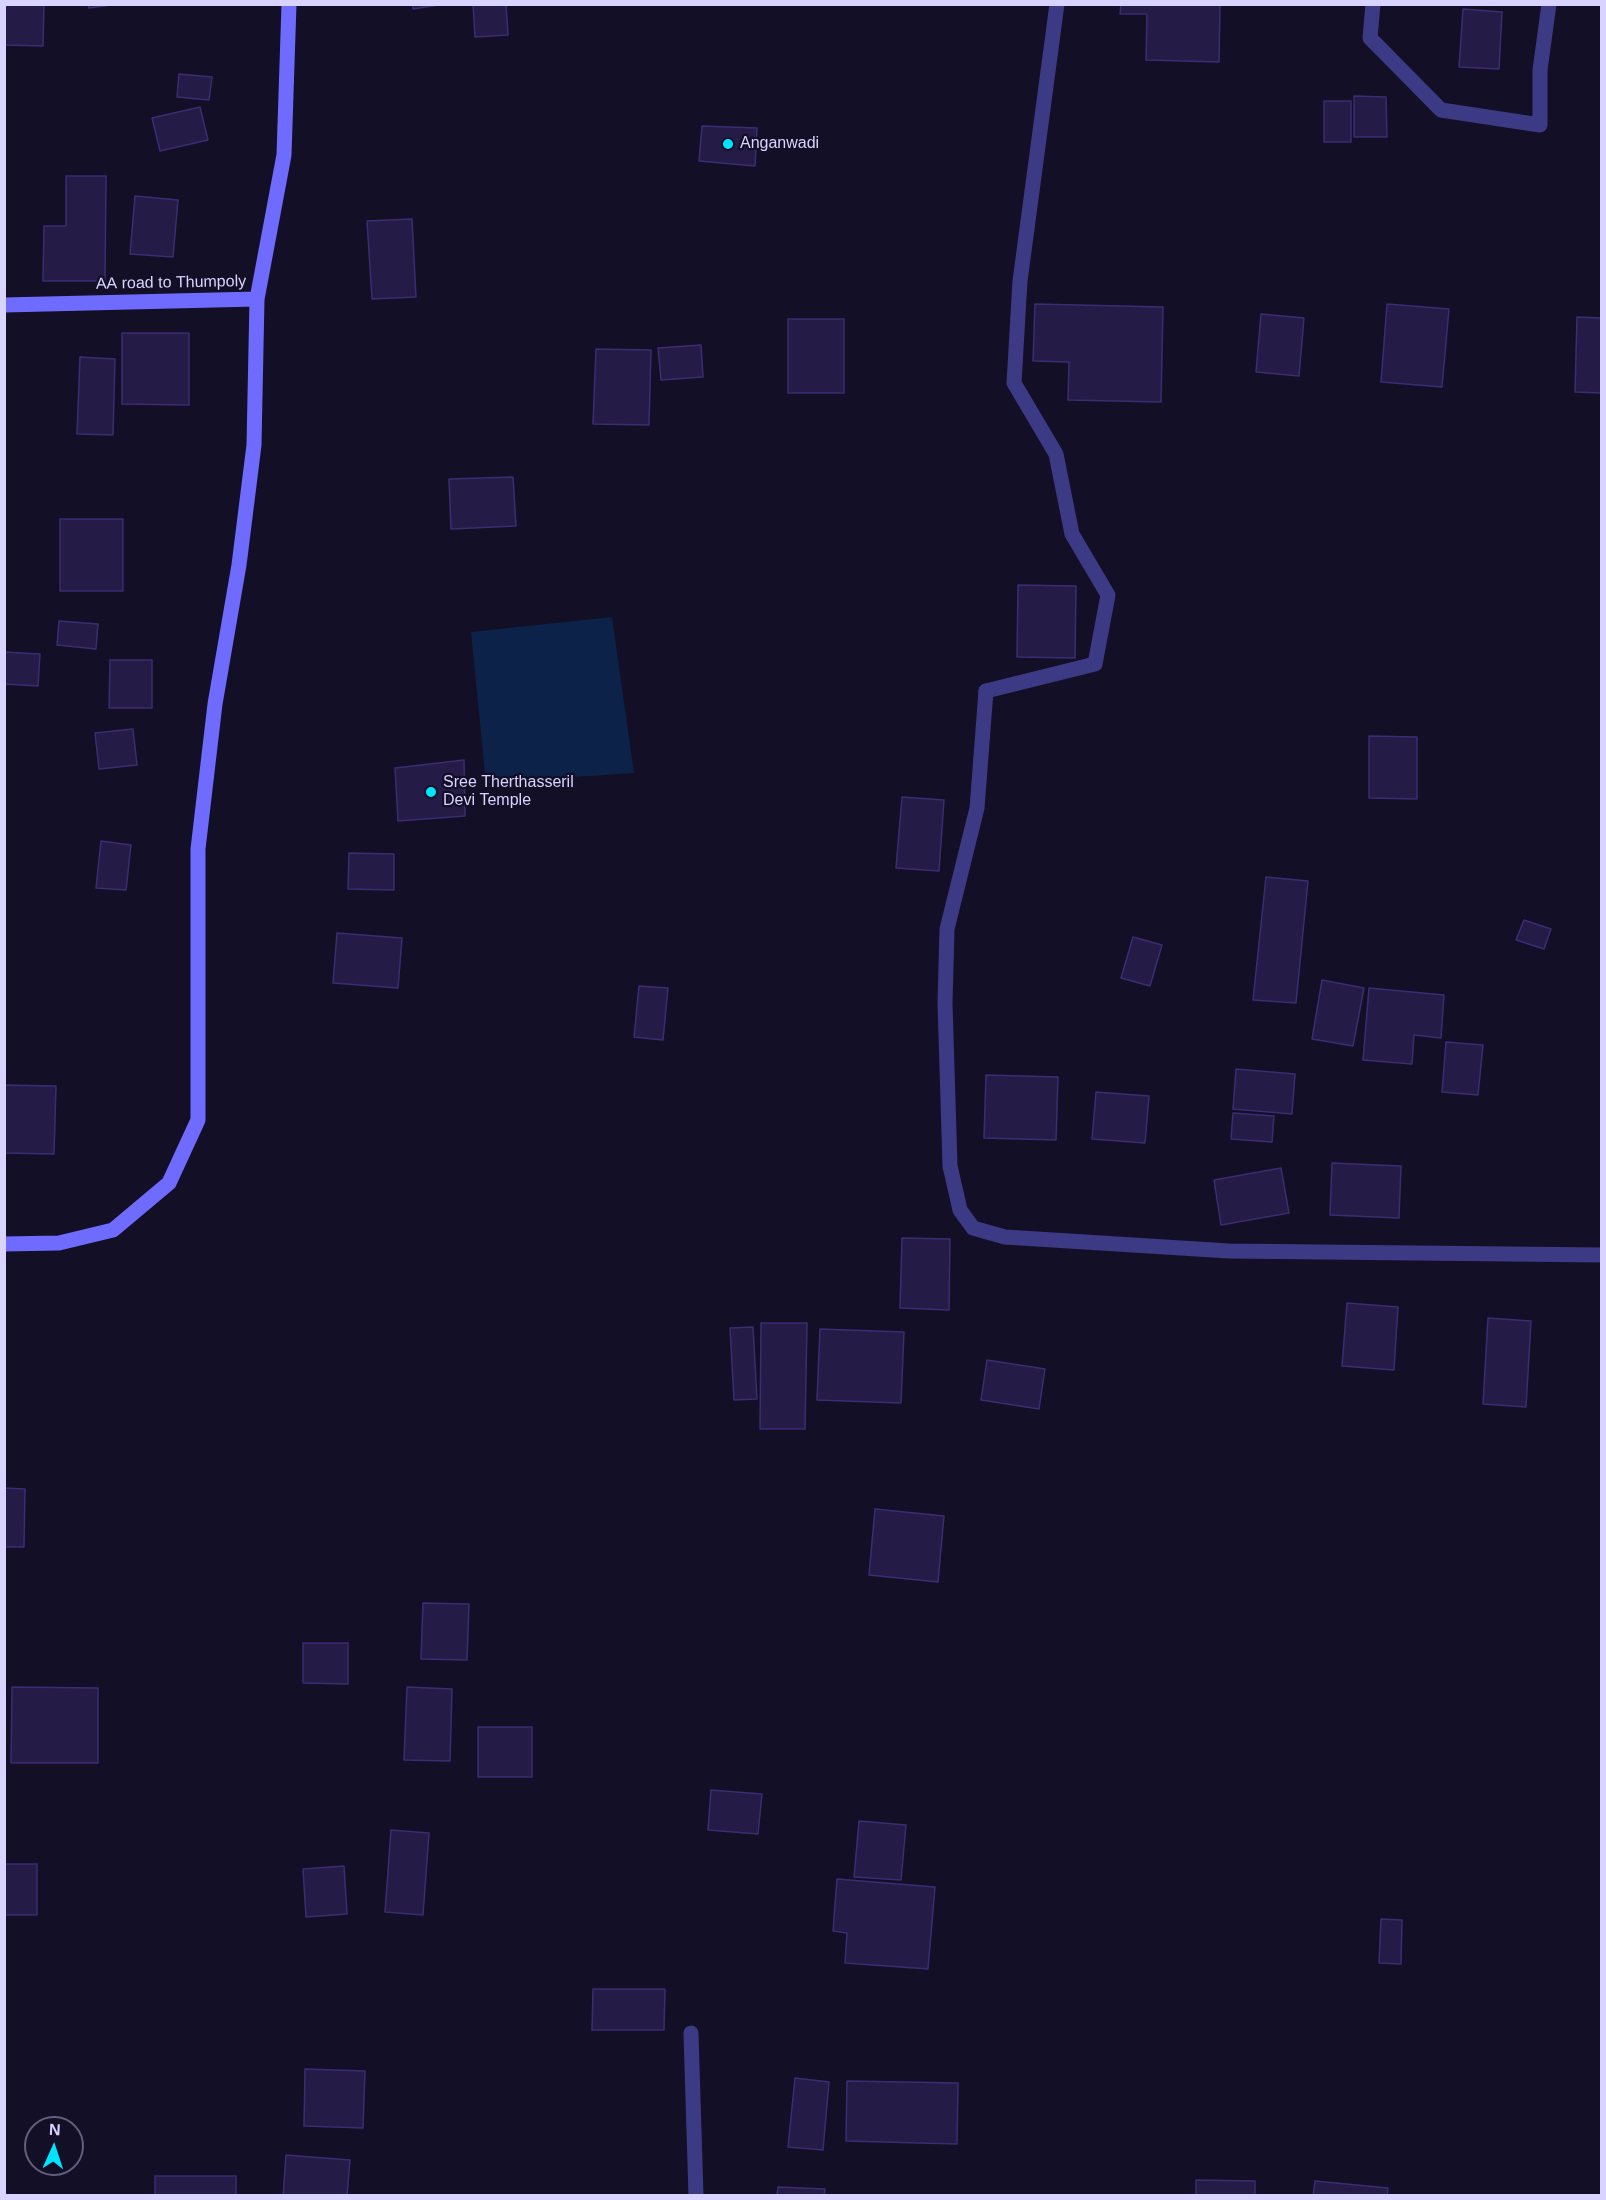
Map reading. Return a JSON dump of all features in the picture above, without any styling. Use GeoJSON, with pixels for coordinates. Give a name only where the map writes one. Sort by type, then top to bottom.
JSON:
{"type":"FeatureCollection","features":[{"type":"Feature","properties":{"kind":"street","name":"AA road to Thumpoly"},"geometry":{"type":"LineString","coordinates":[[4,306],[257,299],[284,155],[289,4]]}},
{"type":"Feature","properties":{"kind":"street"},"geometry":{"type":"LineString","coordinates":[[1057,4],[1020,281],[1014,383],[1056,454],[1072,534],[1108,595],[1095,664],[986,691],[977,808],[947,929],[945,1003],[950,1166],[960,1210],[973,1228],[1005,1237],[1229,1251],[1602,1255]]}},
{"type":"Feature","properties":{"kind":"street"},"geometry":{"type":"LineString","coordinates":[[1373,4],[1370,38],[1441,110],[1540,125],[1540,70],[1549,4]]}},
{"type":"Feature","properties":{"kind":"street"},"geometry":{"type":"LineString","coordinates":[[4,1244],[59,1243],[113,1230],[169,1183],[198,1120],[198,849],[215,704],[239,565],[254,445],[257,299]]}},
{"type":"Feature","properties":{"kind":"street"},"geometry":{"type":"LineString","coordinates":[[691,2033],[696,2196]]}},
{"type":"Feature","properties":{"kind":"water"},"geometry":{"type":"Polygon","coordinates":[[[612,617],[634,773],[486,783],[471,632],[612,617]]]}},
{"type":"Feature","properties":{"kind":"building"},"geometry":{"type":"Polygon","coordinates":[[[4,4],[44,4],[43,46],[4,45],[4,4]]]}},
{"type":"Feature","properties":{"kind":"building"},"geometry":{"type":"Polygon","coordinates":[[[88,4],[111,4],[111,5],[89,8],[88,4]]]}},
{"type":"Feature","properties":{"kind":"building"},"geometry":{"type":"Polygon","coordinates":[[[413,4],[445,4],[413,9],[413,4]]]}},
{"type":"Feature","properties":{"kind":"building"},"geometry":{"type":"Polygon","coordinates":[[[473,4],[506,4],[508,35],[475,37],[473,4]]]}},
{"type":"Feature","properties":{"kind":"building"},"geometry":{"type":"Polygon","coordinates":[[[1121,4],[1220,4],[1219,62],[1146,60],[1147,14],[1120,14],[1121,4]]]}},
{"type":"Feature","properties":{"kind":"building"},"geometry":{"type":"Polygon","coordinates":[[[1463,9],[1502,12],[1499,69],[1459,67],[1463,9]]]}},
{"type":"Feature","properties":{"kind":"building"},"geometry":{"type":"Polygon","coordinates":[[[179,74],[212,77],[209,100],[177,97],[179,74]]]}},
{"type":"Feature","properties":{"kind":"building"},"geometry":{"type":"Polygon","coordinates":[[[1354,96],[1386,97],[1387,137],[1354,137],[1354,96]]]}},
{"type":"Feature","properties":{"kind":"building"},"geometry":{"type":"Polygon","coordinates":[[[1324,101],[1351,101],[1351,142],[1324,142],[1324,101]]]}},
{"type":"Feature","properties":{"kind":"building"},"geometry":{"type":"Polygon","coordinates":[[[200,107],[208,140],[160,151],[152,118],[200,107]]]}},
{"type":"Feature","properties":{"kind":"building","name":"Anganwadi"},"geometry":{"type":"Polygon","coordinates":[[[702,126],[757,128],[755,166],[699,161],[702,126]]]}},
{"type":"Feature","properties":{"kind":"building"},"geometry":{"type":"Polygon","coordinates":[[[66,176],[106,176],[105,281],[43,281],[44,226],[66,226],[66,176]]]}},
{"type":"Feature","properties":{"kind":"building"},"geometry":{"type":"Polygon","coordinates":[[[135,196],[178,200],[173,257],[130,254],[135,196]]]}},
{"type":"Feature","properties":{"kind":"building"},"geometry":{"type":"Polygon","coordinates":[[[412,219],[416,297],[372,299],[367,221],[412,219]]]}},
{"type":"Feature","properties":{"kind":"building"},"geometry":{"type":"Polygon","coordinates":[[[1035,304],[1163,307],[1161,402],[1068,400],[1069,362],[1033,361],[1035,304]]]}},
{"type":"Feature","properties":{"kind":"building"},"geometry":{"type":"Polygon","coordinates":[[[1387,304],[1449,309],[1442,387],[1381,382],[1387,304]]]}},
{"type":"Feature","properties":{"kind":"building"},"geometry":{"type":"Polygon","coordinates":[[[1261,314],[1304,318],[1299,376],[1256,372],[1261,314]]]}},
{"type":"Feature","properties":{"kind":"building"},"geometry":{"type":"Polygon","coordinates":[[[1577,317],[1602,318],[1602,393],[1575,392],[1577,317]]]}},
{"type":"Feature","properties":{"kind":"building"},"geometry":{"type":"Polygon","coordinates":[[[788,319],[844,319],[844,393],[788,393],[788,319]]]}},
{"type":"Feature","properties":{"kind":"building"},"geometry":{"type":"Polygon","coordinates":[[[122,333],[189,333],[189,405],[122,404],[122,333]]]}},
{"type":"Feature","properties":{"kind":"building"},"geometry":{"type":"Polygon","coordinates":[[[701,345],[703,377],[661,380],[658,348],[701,345]]]}},
{"type":"Feature","properties":{"kind":"building"},"geometry":{"type":"Polygon","coordinates":[[[596,349],[651,350],[649,425],[593,424],[596,349]]]}},
{"type":"Feature","properties":{"kind":"building"},"geometry":{"type":"Polygon","coordinates":[[[80,357],[115,359],[113,435],[77,434],[80,357]]]}},
{"type":"Feature","properties":{"kind":"building"},"geometry":{"type":"Polygon","coordinates":[[[513,477],[516,526],[451,529],[449,479],[513,477]]]}},
{"type":"Feature","properties":{"kind":"building"},"geometry":{"type":"Polygon","coordinates":[[[60,519],[123,519],[123,591],[60,591],[60,519]]]}},
{"type":"Feature","properties":{"kind":"building"},"geometry":{"type":"Polygon","coordinates":[[[1018,585],[1076,586],[1075,658],[1017,657],[1018,585]]]}},
{"type":"Feature","properties":{"kind":"building"},"geometry":{"type":"Polygon","coordinates":[[[59,621],[98,624],[96,649],[57,645],[59,621]]]}},
{"type":"Feature","properties":{"kind":"building"},"geometry":{"type":"Polygon","coordinates":[[[4,652],[40,654],[38,686],[4,684],[4,652]]]}},
{"type":"Feature","properties":{"kind":"building"},"geometry":{"type":"Polygon","coordinates":[[[110,660],[152,660],[152,708],[109,708],[110,660]]]}},
{"type":"Feature","properties":{"kind":"building"},"geometry":{"type":"Polygon","coordinates":[[[133,729],[137,765],[99,769],[95,733],[133,729]]]}},
{"type":"Feature","properties":{"kind":"building"},"geometry":{"type":"Polygon","coordinates":[[[1369,736],[1417,737],[1417,799],[1369,798],[1369,736]]]}},
{"type":"Feature","properties":{"kind":"building","name":"Sree Therthasseril Devi Temple"},"geometry":{"type":"Polygon","coordinates":[[[464,760],[465,816],[398,821],[395,768],[464,760]]]}},
{"type":"Feature","properties":{"kind":"building"},"geometry":{"type":"Polygon","coordinates":[[[902,797],[944,800],[939,871],[896,868],[902,797]]]}},
{"type":"Feature","properties":{"kind":"building"},"geometry":{"type":"Polygon","coordinates":[[[101,841],[131,845],[126,890],[96,888],[101,841]]]}},
{"type":"Feature","properties":{"kind":"building"},"geometry":{"type":"Polygon","coordinates":[[[349,853],[394,854],[394,890],[348,889],[349,853]]]}},
{"type":"Feature","properties":{"kind":"building"},"geometry":{"type":"Polygon","coordinates":[[[1266,877],[1308,881],[1296,1003],[1253,1000],[1266,877]]]}},
{"type":"Feature","properties":{"kind":"building"},"geometry":{"type":"Polygon","coordinates":[[[1524,920],[1551,929],[1544,949],[1516,940],[1524,920]]]}},
{"type":"Feature","properties":{"kind":"building"},"geometry":{"type":"Polygon","coordinates":[[[337,933],[402,938],[398,988],[333,983],[337,933]]]}},
{"type":"Feature","properties":{"kind":"building"},"geometry":{"type":"Polygon","coordinates":[[[1133,937],[1162,945],[1150,986],[1121,978],[1133,937]]]}},
{"type":"Feature","properties":{"kind":"building"},"geometry":{"type":"Polygon","coordinates":[[[1322,980],[1364,988],[1353,1046],[1312,1039],[1322,980]]]}},
{"type":"Feature","properties":{"kind":"building"},"geometry":{"type":"Polygon","coordinates":[[[639,986],[668,988],[663,1040],[634,1037],[639,986]]]}},
{"type":"Feature","properties":{"kind":"building"},"geometry":{"type":"Polygon","coordinates":[[[1369,988],[1444,995],[1441,1038],[1414,1035],[1412,1064],[1363,1060],[1369,988]]]}},
{"type":"Feature","properties":{"kind":"building"},"geometry":{"type":"Polygon","coordinates":[[[1446,1042],[1483,1045],[1478,1095],[1442,1092],[1446,1042]]]}},
{"type":"Feature","properties":{"kind":"building"},"geometry":{"type":"Polygon","coordinates":[[[1236,1069],[1295,1074],[1292,1114],[1233,1109],[1236,1069]]]}},
{"type":"Feature","properties":{"kind":"building"},"geometry":{"type":"Polygon","coordinates":[[[986,1075],[1058,1077],[1056,1140],[984,1138],[986,1075]]]}},
{"type":"Feature","properties":{"kind":"building"},"geometry":{"type":"Polygon","coordinates":[[[4,1085],[56,1086],[54,1154],[4,1153],[4,1085]]]}},
{"type":"Feature","properties":{"kind":"building"},"geometry":{"type":"Polygon","coordinates":[[[1096,1092],[1149,1096],[1145,1143],[1092,1139],[1096,1092]]]}},
{"type":"Feature","properties":{"kind":"building"},"geometry":{"type":"Polygon","coordinates":[[[1233,1113],[1274,1116],[1272,1142],[1231,1139],[1233,1113]]]}},
{"type":"Feature","properties":{"kind":"building"},"geometry":{"type":"Polygon","coordinates":[[[1332,1163],[1401,1166],[1399,1218],[1330,1215],[1332,1163]]]}},
{"type":"Feature","properties":{"kind":"building"},"geometry":{"type":"Polygon","coordinates":[[[1281,1168],[1289,1213],[1221,1225],[1214,1180],[1281,1168]]]}},
{"type":"Feature","properties":{"kind":"building"},"geometry":{"type":"Polygon","coordinates":[[[902,1238],[950,1239],[949,1310],[900,1308],[902,1238]]]}},
{"type":"Feature","properties":{"kind":"building"},"geometry":{"type":"Polygon","coordinates":[[[1347,1303],[1398,1307],[1394,1370],[1342,1366],[1347,1303]]]}},
{"type":"Feature","properties":{"kind":"building"},"geometry":{"type":"Polygon","coordinates":[[[1488,1318],[1531,1321],[1526,1407],[1483,1404],[1488,1318]]]}},
{"type":"Feature","properties":{"kind":"building"},"geometry":{"type":"Polygon","coordinates":[[[761,1323],[807,1323],[805,1429],[760,1429],[761,1323]]]}},
{"type":"Feature","properties":{"kind":"building"},"geometry":{"type":"Polygon","coordinates":[[[753,1327],[757,1399],[734,1400],[730,1328],[753,1327]]]}},
{"type":"Feature","properties":{"kind":"building"},"geometry":{"type":"Polygon","coordinates":[[[820,1329],[904,1332],[901,1403],[817,1400],[820,1329]]]}},
{"type":"Feature","properties":{"kind":"building"},"geometry":{"type":"Polygon","coordinates":[[[987,1360],[1045,1369],[1039,1409],[981,1400],[987,1360]]]}},
{"type":"Feature","properties":{"kind":"building"},"geometry":{"type":"Polygon","coordinates":[[[4,1488],[25,1489],[24,1547],[4,1547],[4,1488]]]}},
{"type":"Feature","properties":{"kind":"building"},"geometry":{"type":"Polygon","coordinates":[[[875,1509],[944,1516],[938,1582],[869,1575],[875,1509]]]}},
{"type":"Feature","properties":{"kind":"building"},"geometry":{"type":"Polygon","coordinates":[[[423,1603],[469,1604],[467,1660],[421,1659],[423,1603]]]}},
{"type":"Feature","properties":{"kind":"building"},"geometry":{"type":"Polygon","coordinates":[[[303,1643],[348,1643],[348,1684],[303,1683],[303,1643]]]}},
{"type":"Feature","properties":{"kind":"building"},"geometry":{"type":"Polygon","coordinates":[[[12,1687],[98,1688],[98,1763],[11,1763],[12,1687]]]}},
{"type":"Feature","properties":{"kind":"building"},"geometry":{"type":"Polygon","coordinates":[[[407,1687],[452,1689],[450,1761],[404,1760],[407,1687]]]}},
{"type":"Feature","properties":{"kind":"building"},"geometry":{"type":"Polygon","coordinates":[[[478,1727],[532,1727],[532,1777],[478,1777],[478,1727]]]}},
{"type":"Feature","properties":{"kind":"building"},"geometry":{"type":"Polygon","coordinates":[[[711,1790],[762,1794],[758,1834],[708,1830],[711,1790]]]}},
{"type":"Feature","properties":{"kind":"building"},"geometry":{"type":"Polygon","coordinates":[[[859,1821],[906,1825],[901,1880],[854,1877],[859,1821]]]}},
{"type":"Feature","properties":{"kind":"building"},"geometry":{"type":"Polygon","coordinates":[[[391,1830],[429,1833],[423,1915],[385,1912],[391,1830]]]}},
{"type":"Feature","properties":{"kind":"building"},"geometry":{"type":"Polygon","coordinates":[[[4,1864],[37,1864],[37,1915],[4,1915],[4,1864]]]}},
{"type":"Feature","properties":{"kind":"building"},"geometry":{"type":"Polygon","coordinates":[[[344,1866],[347,1914],[306,1917],[303,1869],[344,1866]]]}},
{"type":"Feature","properties":{"kind":"building"},"geometry":{"type":"Polygon","coordinates":[[[837,1879],[935,1887],[928,1969],[845,1963],[847,1933],[833,1931],[837,1879]]]}},
{"type":"Feature","properties":{"kind":"building"},"geometry":{"type":"Polygon","coordinates":[[[1381,1919],[1402,1920],[1401,1964],[1379,1963],[1381,1919]]]}},
{"type":"Feature","properties":{"kind":"building"},"geometry":{"type":"Polygon","coordinates":[[[593,1989],[665,1989],[664,2030],[592,2030],[593,1989]]]}},
{"type":"Feature","properties":{"kind":"building"},"geometry":{"type":"Polygon","coordinates":[[[305,2069],[365,2071],[363,2128],[304,2126],[305,2069]]]}},
{"type":"Feature","properties":{"kind":"building"},"geometry":{"type":"Polygon","coordinates":[[[795,2078],[829,2082],[823,2150],[788,2147],[795,2078]]]}},
{"type":"Feature","properties":{"kind":"building"},"geometry":{"type":"Polygon","coordinates":[[[847,2081],[958,2083],[957,2144],[846,2141],[847,2081]]]}},
{"type":"Feature","properties":{"kind":"building"},"geometry":{"type":"Polygon","coordinates":[[[286,2155],[350,2160],[347,2196],[283,2196],[286,2155]]]}},
{"type":"Feature","properties":{"kind":"building"},"geometry":{"type":"Polygon","coordinates":[[[155,2176],[236,2176],[236,2196],[155,2196],[155,2176]]]}},
{"type":"Feature","properties":{"kind":"building"},"geometry":{"type":"Polygon","coordinates":[[[1196,2180],[1255,2181],[1255,2196],[1196,2196],[1196,2180]]]}},
{"type":"Feature","properties":{"kind":"building"},"geometry":{"type":"Polygon","coordinates":[[[1315,2181],[1388,2188],[1387,2196],[1313,2196],[1315,2181]]]}},
{"type":"Feature","properties":{"kind":"building"},"geometry":{"type":"Polygon","coordinates":[[[778,2187],[825,2189],[824,2196],[777,2196],[778,2187]]]}},
{"type":"Feature","properties":{"kind":"place","name":"Anganwadi"},"geometry":{"type":"Point","coordinates":[728,144]}},
{"type":"Feature","properties":{"kind":"place","name":"Sree Therthasseril Devi Temple"},"geometry":{"type":"Point","coordinates":[431,792]}}]}
